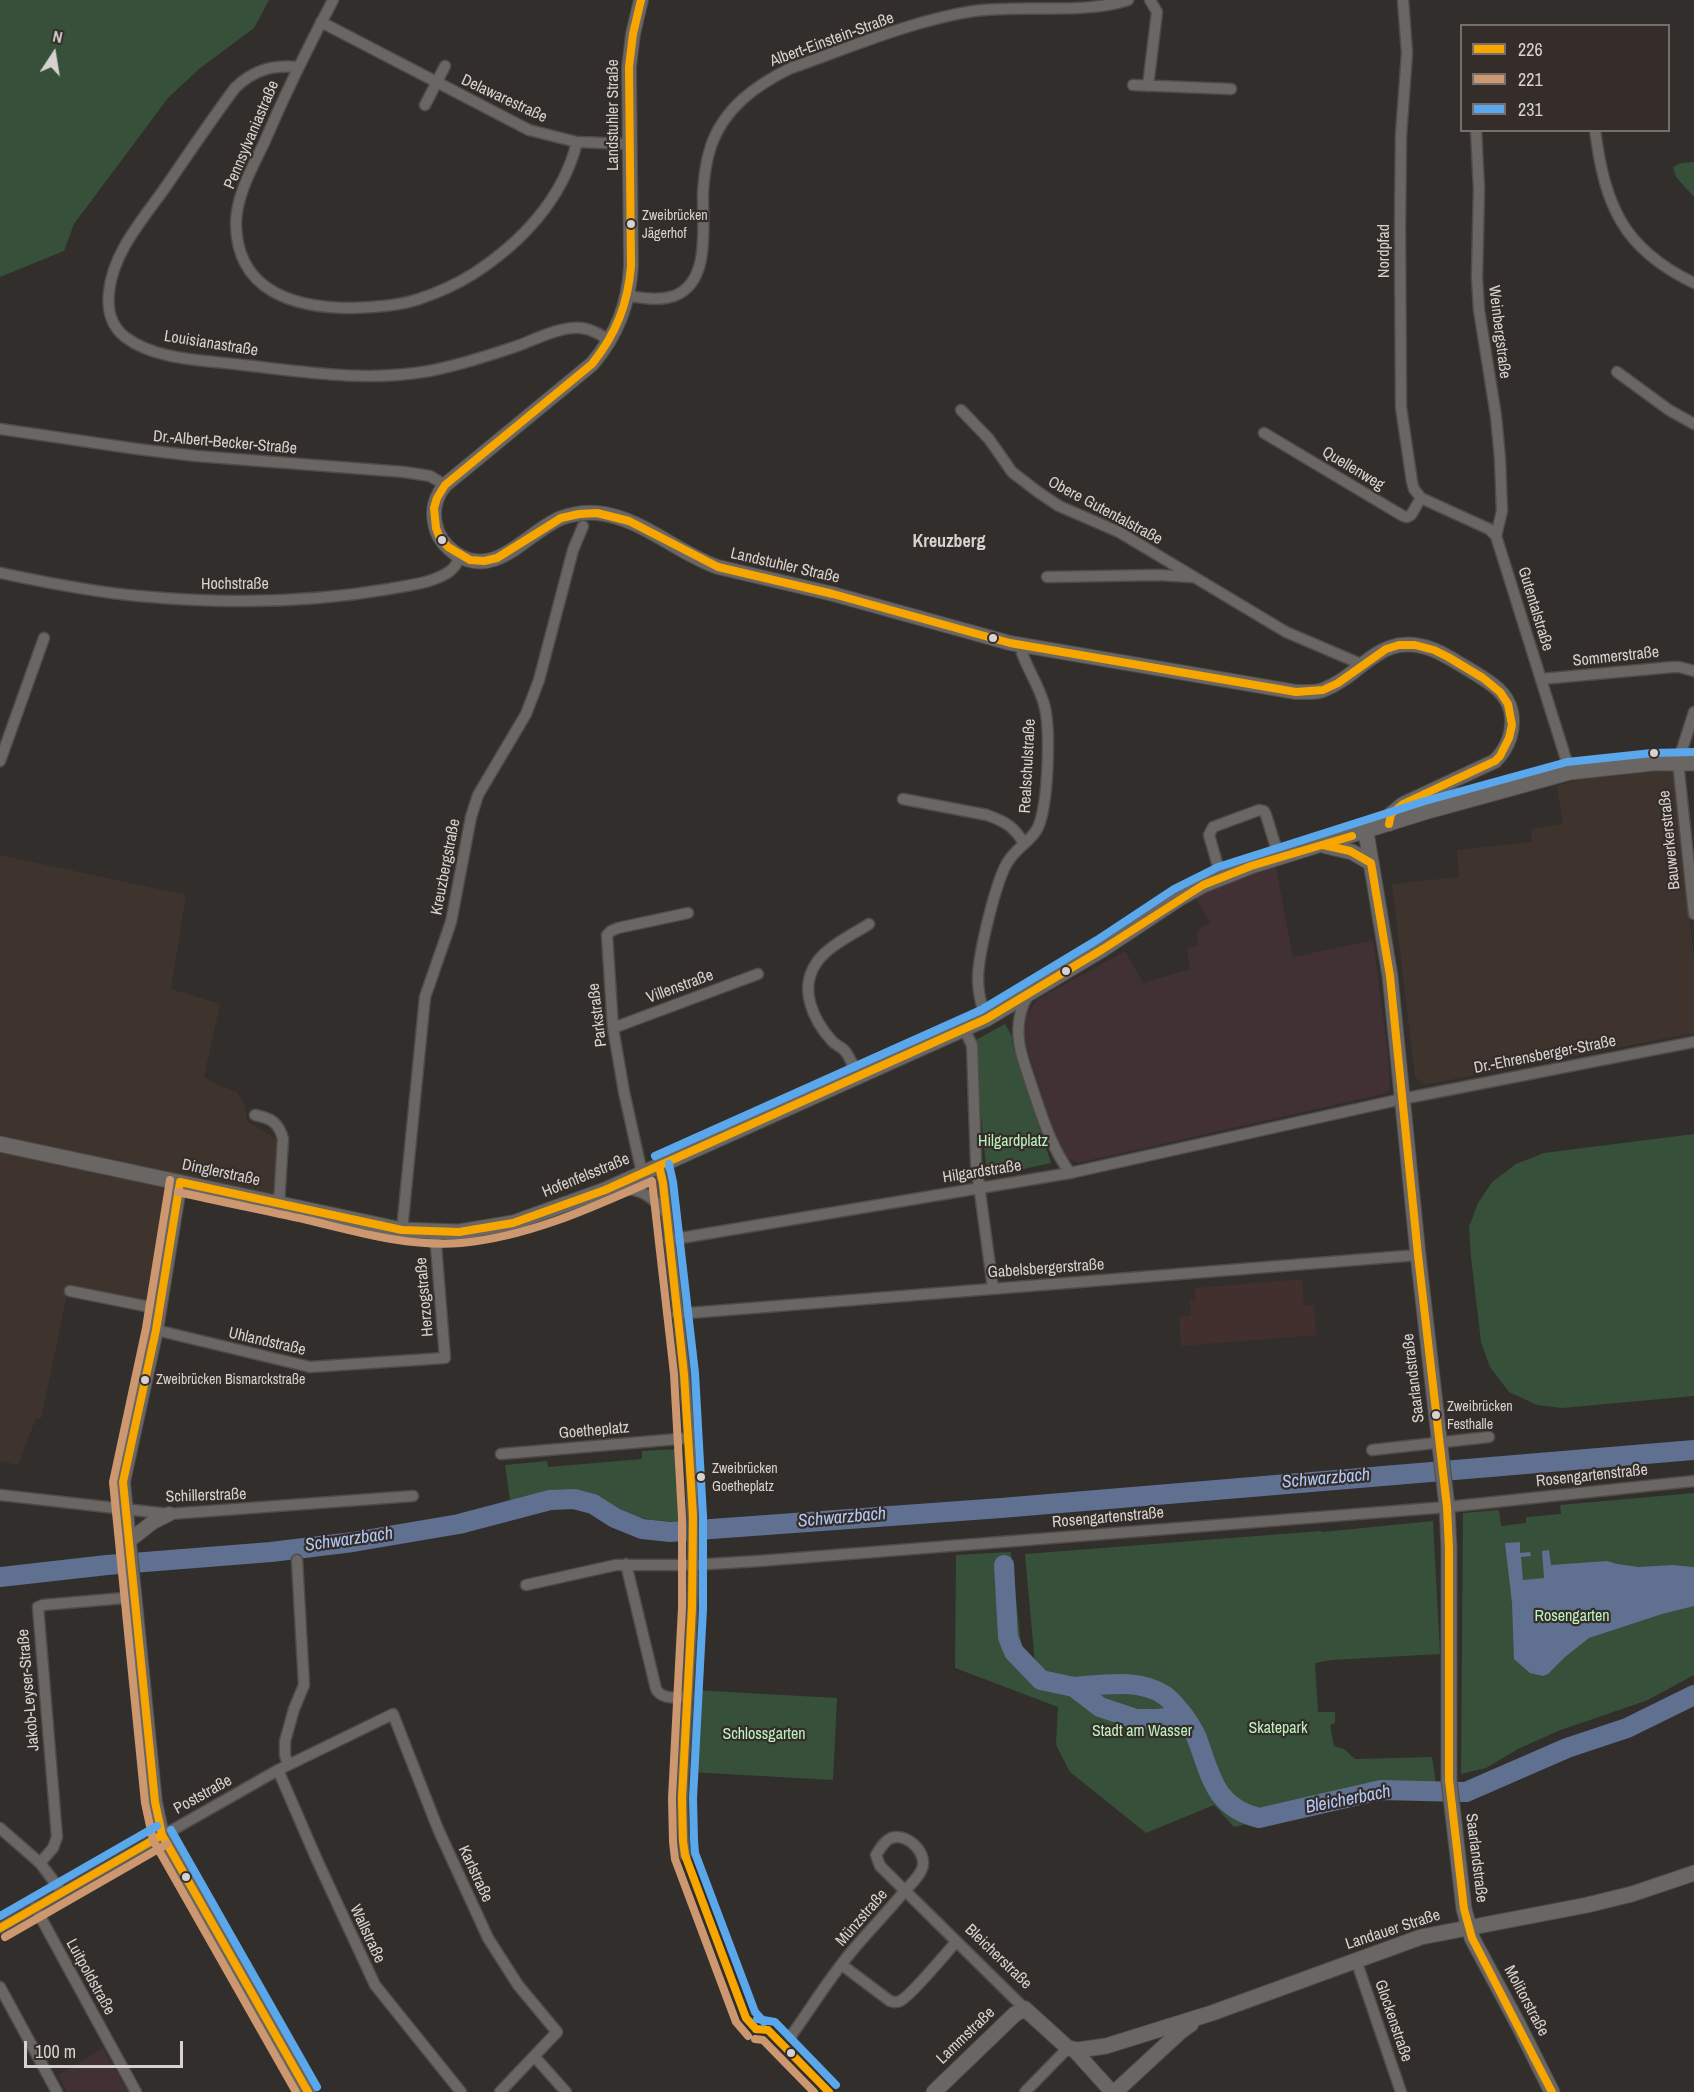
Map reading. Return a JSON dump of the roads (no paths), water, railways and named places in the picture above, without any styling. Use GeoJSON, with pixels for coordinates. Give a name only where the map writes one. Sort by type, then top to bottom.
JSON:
{"type":"FeatureCollection","features":[{"type":"Feature","properties":{"kind":"main road","name":"Hofenfelsstraße"},"geometry":{"type":"LineString","coordinates":[[435,1233],[459,1232],[513,1223],[604,1190],[964,1029],[1028,995],[1180,898],[1221,877],[1438,808],[1570,772],[1618,765],[1694,763]]}},
{"type":"Feature","properties":{"kind":"main road","name":"Saarlandstraße"},"geometry":{"type":"LineString","coordinates":[[1366,832],[1390,976],[1418,1256],[1448,1507],[1449,1787],[1468,1927]]}},
{"type":"Feature","properties":{"kind":"main road"},"geometry":{"type":"LineString","coordinates":[[1323,845],[1350,851],[1371,863]]}},
{"type":"Feature","properties":{"kind":"main road","name":"Dinglerstraße"},"geometry":{"type":"LineString","coordinates":[[0,1144],[402,1230],[435,1233]]}},
{"type":"Feature","properties":{"kind":"main road","name":"Landauer Straße"},"geometry":{"type":"LineString","coordinates":[[1071,2049],[1106,2046],[1212,2013],[1421,1937],[1587,1905],[1693,1876]]}},
{"type":"Feature","properties":{"kind":"main road","name":"Molitorstraße"},"geometry":{"type":"LineString","coordinates":[[1468,1927],[1478,1951],[1552,2092]]}},
{"type":"Feature","properties":{"kind":"main road","name":"Bleicherstraße"},"geometry":{"type":"LineString","coordinates":[[1025,2009],[1071,2049]]}},
{"type":"Feature","properties":{"kind":"main road","name":"Lammstraße"},"geometry":{"type":"LineString","coordinates":[[934,2092],[1015,2014],[1025,2009]]}},
{"type":"Feature","properties":{"kind":"main road","name":"Landauer Straße"},"geometry":{"type":"LineString","coordinates":[[1113,2092],[1180,2031],[1212,2013]]}},
{"type":"Feature","properties":{"kind":"main road"},"geometry":{"type":"LineString","coordinates":[[1106,2046],[1165,2045]]}},
{"type":"Feature","properties":{"kind":"street","name":"Pennsylvaniastraße"},"geometry":{"type":"LineString","coordinates":[[333,0],[297,67],[240,199],[236,223],[238,248],[246,266],[268,290],[285,299],[345,308],[397,304],[420,299],[472,275],[510,245],[550,203],[567,173],[577,142]]}},
{"type":"Feature","properties":{"kind":"street","name":"Landstuhler Straße"},"geometry":{"type":"LineString","coordinates":[[641,0],[633,34],[629,67],[632,266],[628,296],[621,318],[610,340],[592,364],[445,485],[435,503],[434,513],[435,524],[442,541],[460,556],[473,560],[494,559],[505,555],[561,518],[573,514],[598,513],[629,522],[703,562],[718,567],[833,594],[1021,646],[1296,692],[1323,690],[1341,680],[1379,652],[1398,646],[1418,646],[1433,650],[1498,689],[1506,699],[1512,714],[1510,739],[1495,761],[1403,804],[1391,814],[1389,824]]}},
{"type":"Feature","properties":{"kind":"street","name":"Albert-Einstein-Straße"},"geometry":{"type":"LineString","coordinates":[[628,296],[648,299],[663,298],[675,295],[693,280],[701,262],[703,192],[706,166],[712,144],[721,125],[734,108],[751,91],[767,80],[813,61],[945,17],[999,8],[1091,7],[1113,5],[1128,0]]}},
{"type":"Feature","properties":{"kind":"street"},"geometry":{"type":"LineString","coordinates":[[1148,86],[1157,12],[1150,0]]}},
{"type":"Feature","properties":{"kind":"street","name":"Nordpfad"},"geometry":{"type":"LineString","coordinates":[[1403,0],[1407,66],[1401,135],[1401,407],[1412,482],[1421,498]]}},
{"type":"Feature","properties":{"kind":"street","name":"Delawarestraße"},"geometry":{"type":"LineString","coordinates":[[321,22],[529,130],[577,142],[630,144]]}},
{"type":"Feature","properties":{"kind":"street"},"geometry":{"type":"LineString","coordinates":[[437,83],[445,66]]}},
{"type":"Feature","properties":{"kind":"street","name":"Louisianastraße"},"geometry":{"type":"LineString","coordinates":[[297,67],[261,69],[251,74],[235,88],[133,234],[118,261],[109,292],[111,318],[124,336],[157,352],[186,358],[342,376],[404,375],[429,371],[573,328],[591,330],[610,340]]}},
{"type":"Feature","properties":{"kind":"street","name":"Delawarestraße"},"geometry":{"type":"LineString","coordinates":[[425,105],[437,83]]}},
{"type":"Feature","properties":{"kind":"street"},"geometry":{"type":"LineString","coordinates":[[1133,85],[1231,89]]}},
{"type":"Feature","properties":{"kind":"street","name":"Weinbergstraße"},"geometry":{"type":"LineString","coordinates":[[1476,132],[1479,189],[1477,278],[1479,310],[1496,416],[1500,459],[1502,511],[1496,536]]}},
{"type":"Feature","properties":{"kind":"street"},"geometry":{"type":"LineString","coordinates":[[1595,132],[1606,186],[1621,222],[1633,240],[1648,255],[1694,283]]}},
{"type":"Feature","properties":{"kind":"street"},"geometry":{"type":"LineString","coordinates":[[1617,372],[1669,410],[1694,424]]}},
{"type":"Feature","properties":{"kind":"street","name":"Obere Gutentalstraße"},"geometry":{"type":"LineString","coordinates":[[961,410],[989,439],[1012,472],[1059,506],[1119,532],[1286,632],[1361,664]]}},
{"type":"Feature","properties":{"kind":"street","name":"Dr.-Albert-Becker-Straße"},"geometry":{"type":"LineString","coordinates":[[0,429],[149,451],[412,473],[430,476],[445,485]]}},
{"type":"Feature","properties":{"kind":"street","name":"Quellenweg"},"geometry":{"type":"LineString","coordinates":[[1264,433],[1403,516],[1411,515],[1421,498]]}},
{"type":"Feature","properties":{"kind":"street"},"geometry":{"type":"LineString","coordinates":[[1421,498],[1488,529],[1496,536]]}},
{"type":"Feature","properties":{"kind":"street","name":"Kreuzbergstraße"},"geometry":{"type":"LineString","coordinates":[[402,1230],[425,997],[451,922],[471,817],[478,795],[526,714],[539,680],[570,561],[583,526]]}},
{"type":"Feature","properties":{"kind":"street","name":"Gutentalstraße"},"geometry":{"type":"LineString","coordinates":[[1496,536],[1570,772]]}},
{"type":"Feature","properties":{"kind":"street","name":"Hochstraße"},"geometry":{"type":"LineString","coordinates":[[0,573],[137,596],[237,601],[281,600],[333,596],[412,585],[449,572],[455,567],[460,556]]}},
{"type":"Feature","properties":{"kind":"street","name":"Obere Gutentalstraße"},"geometry":{"type":"LineString","coordinates":[[1047,577],[1158,575],[1194,577]]}},
{"type":"Feature","properties":{"kind":"street"},"geometry":{"type":"LineString","coordinates":[[0,761],[3,738],[44,638]]}},
{"type":"Feature","properties":{"kind":"street","name":"Realschulstraße"},"geometry":{"type":"LineString","coordinates":[[986,1019],[978,992],[979,960],[1003,870],[1009,859],[1036,831],[1042,815],[1048,730],[1043,701],[1025,662],[1021,646]]}},
{"type":"Feature","properties":{"kind":"street","name":"Sommerstraße"},"geometry":{"type":"LineString","coordinates":[[1541,679],[1673,667],[1694,671]]}},
{"type":"Feature","properties":{"kind":"street"},"geometry":{"type":"LineString","coordinates":[[1678,762],[1694,712]]}},
{"type":"Feature","properties":{"kind":"street","name":"Bauwerkerstraße"},"geometry":{"type":"LineString","coordinates":[[1678,762],[1694,914]]}},
{"type":"Feature","properties":{"kind":"street"},"geometry":{"type":"LineString","coordinates":[[903,799],[987,815],[1011,826],[1024,843]]}},
{"type":"Feature","properties":{"kind":"street"},"geometry":{"type":"LineString","coordinates":[[1221,877],[1209,835],[1210,830],[1259,810],[1264,811],[1266,815],[1279,857]]}},
{"type":"Feature","properties":{"kind":"street","name":"Parkstraße"},"geometry":{"type":"LineString","coordinates":[[642,1173],[613,1028],[607,935],[618,928],[688,913]]}},
{"type":"Feature","properties":{"kind":"street"},"geometry":{"type":"LineString","coordinates":[[858,1077],[846,1053],[832,1041],[813,1014],[808,994],[809,980],[817,962],[825,954],[869,924]]}},
{"type":"Feature","properties":{"kind":"street","name":"Villenstraße"},"geometry":{"type":"LineString","coordinates":[[613,1028],[758,974]]}},
{"type":"Feature","properties":{"kind":"street"},"geometry":{"type":"LineString","coordinates":[[1028,995],[1021,1009],[1019,1022],[1020,1050],[1046,1129],[1057,1154],[1070,1173]]}},
{"type":"Feature","properties":{"kind":"street"},"geometry":{"type":"LineString","coordinates":[[964,1029],[972,1046],[979,1188],[993,1288]]}},
{"type":"Feature","properties":{"kind":"street","name":"Dr.-Ehrensberger-Straße"},"geometry":{"type":"LineString","coordinates":[[1402,1099],[1694,1042]]}},
{"type":"Feature","properties":{"kind":"street","name":"Hilgardstraße"},"geometry":{"type":"LineString","coordinates":[[669,1240],[1070,1173],[1402,1099]]}},
{"type":"Feature","properties":{"kind":"street"},"geometry":{"type":"LineString","coordinates":[[255,1115],[272,1119],[281,1131],[283,1139],[279,1204]]}},
{"type":"Feature","properties":{"kind":"street"},"geometry":{"type":"LineString","coordinates":[[659,1166],[690,1438],[693,1565],[682,1784],[685,1855]]}},
{"type":"Feature","properties":{"kind":"street"},"geometry":{"type":"LineString","coordinates":[[180,1182],[160,1309],[124,1470],[123,1493],[134,1577],[155,1802],[162,1835],[308,2092]]}},
{"type":"Feature","properties":{"kind":"street"},"geometry":{"type":"LineString","coordinates":[[604,1190],[622,1188],[641,1191],[652,1197],[666,1212]]}},
{"type":"Feature","properties":{"kind":"street","name":"Herzogstraße"},"geometry":{"type":"LineString","coordinates":[[435,1233],[446,1358]]}},
{"type":"Feature","properties":{"kind":"street","name":"Gabelsbergerstraße"},"geometry":{"type":"LineString","coordinates":[[677,1314],[1418,1256]]}},
{"type":"Feature","properties":{"kind":"street"},"geometry":{"type":"LineString","coordinates":[[70,1291],[160,1309]]}},
{"type":"Feature","properties":{"kind":"street","name":"Uhlandstraße"},"geometry":{"type":"LineString","coordinates":[[156,1330],[310,1367],[446,1358]]}},
{"type":"Feature","properties":{"kind":"street"},"geometry":{"type":"LineString","coordinates":[[1372,1450],[1441,1446],[1489,1437]]}},
{"type":"Feature","properties":{"kind":"street","name":"Goetheplatz"},"geometry":{"type":"LineString","coordinates":[[501,1454],[690,1438]]}},
{"type":"Feature","properties":{"kind":"street","name":"Rosengartenstraße"},"geometry":{"type":"LineString","coordinates":[[526,1585],[626,1564],[693,1565],[1448,1507],[1694,1481]]}},
{"type":"Feature","properties":{"kind":"street","name":"Schillerstraße"},"geometry":{"type":"LineString","coordinates":[[0,1495],[169,1514],[413,1496]]}},
{"type":"Feature","properties":{"kind":"street"},"geometry":{"type":"LineString","coordinates":[[130,1541],[153,1522],[169,1514]]}},
{"type":"Feature","properties":{"kind":"street"},"geometry":{"type":"LineString","coordinates":[[288,1765],[285,1741],[304,1685],[297,1560]]}},
{"type":"Feature","properties":{"kind":"street"},"geometry":{"type":"LineString","coordinates":[[626,1564],[656,1689],[661,1695],[687,1698]]}},
{"type":"Feature","properties":{"kind":"street","name":"Jakob-Leyser-Straße"},"geometry":{"type":"LineString","coordinates":[[40,1863],[53,1848],[57,1838],[38,1608],[43,1605],[136,1597]]}},
{"type":"Feature","properties":{"kind":"street","name":"Poststraße"},"geometry":{"type":"LineString","coordinates":[[0,1928],[278,1770],[393,1714]]}},
{"type":"Feature","properties":{"kind":"street","name":"Karlstraße"},"geometry":{"type":"LineString","coordinates":[[393,1714],[422,1790],[488,1938],[518,1985],[557,2032],[534,2056]]}},
{"type":"Feature","properties":{"kind":"street","name":"Wallstraße"},"geometry":{"type":"LineString","coordinates":[[278,1770],[316,1860],[375,1985],[461,2092]]}},
{"type":"Feature","properties":{"kind":"street"},"geometry":{"type":"LineString","coordinates":[[0,1828],[40,1863],[62,1892]]}},
{"type":"Feature","properties":{"kind":"street","name":"Bleicherstraße"},"geometry":{"type":"LineString","coordinates":[[905,1891],[922,1870],[922,1857],[910,1841],[898,1837],[890,1839],[876,1855],[880,1866],[905,1891],[956,1942],[1025,2009]]}},
{"type":"Feature","properties":{"kind":"street","name":"Münzstraße"},"geometry":{"type":"LineString","coordinates":[[791,2036],[842,1965],[905,1891]]}},
{"type":"Feature","properties":{"kind":"street","name":"Luitpoldstraße"},"geometry":{"type":"LineString","coordinates":[[34,1908],[136,2092]]}},
{"type":"Feature","properties":{"kind":"street","name":"Münzstraße"},"geometry":{"type":"LineString","coordinates":[[842,1965],[891,2001],[901,2001],[956,1942]]}},
{"type":"Feature","properties":{"kind":"street","name":"Glockenstraße"},"geometry":{"type":"LineString","coordinates":[[1356,1960],[1401,2092]]}},
{"type":"Feature","properties":{"kind":"street"},"geometry":{"type":"LineString","coordinates":[[0,1987],[57,2092]]}},
{"type":"Feature","properties":{"kind":"street"},"geometry":{"type":"LineString","coordinates":[[1025,2092],[1071,2049]]}},
{"type":"Feature","properties":{"kind":"street","name":"Bleicherstraße"},"geometry":{"type":"LineString","coordinates":[[1071,2049],[1113,2092]]}},
{"type":"Feature","properties":{"kind":"street"},"geometry":{"type":"LineString","coordinates":[[500,2092],[534,2056],[566,2092]]}},
{"type":"Feature","properties":{"kind":"water"},"geometry":{"type":"Polygon","coordinates":[[[1520,1542],[1520,1553],[1530,1552],[1531,1556],[1521,1557],[1523,1580],[1544,1578],[1542,1551],[1549,1550],[1551,1565],[1607,1561],[1639,1567],[1672,1565],[1694,1567],[1694,1606],[1589,1638],[1548,1674],[1543,1676],[1530,1673],[1514,1659],[1512,1603],[1505,1543],[1520,1542]]]}},
{"type":"Feature","properties":{"kind":"waterway","name":"Schwarzbach"},"geometry":{"type":"LineString","coordinates":[[0,1577],[107,1565],[271,1552],[353,1542],[459,1524],[550,1500],[574,1499],[593,1504],[615,1518],[642,1529],[670,1532],[1001,1508],[1694,1450]]}},
{"type":"Feature","properties":{"kind":"waterway","name":"Bleicherbach"},"geometry":{"type":"LineString","coordinates":[[1004,1565],[1008,1637],[1014,1652],[1041,1680],[1074,1687],[1100,1707],[1136,1719],[1184,1716],[1195,1733],[1210,1776],[1223,1797],[1232,1806],[1259,1818],[1381,1790],[1466,1792],[1567,1748],[1627,1728],[1694,1695]]}},
{"type":"Feature","properties":{"kind":"waterway","name":"Bleicherbach"},"geometry":{"type":"LineString","coordinates":[[1074,1687],[1108,1684],[1143,1686],[1167,1697],[1184,1716]]}},
{"type":"Feature","properties":{"kind":"place","name":"Zweibrücken Jägerhof"},"geometry":{"type":"Point","coordinates":[631,224]}},
{"type":"Feature","properties":{"kind":"place","name":"Zweibrücken Bismarckstraße"},"geometry":{"type":"Point","coordinates":[145,1380]}},
{"type":"Feature","properties":{"kind":"place","name":"Zweibrücken Festhalle"},"geometry":{"type":"Point","coordinates":[1436,1415]}},
{"type":"Feature","properties":{"kind":"place","name":"Zweibrücken Goetheplatz"},"geometry":{"type":"Point","coordinates":[701,1477]}},
{"type":"Feature","properties":{"kind":"district","name":"Kreuzberg"},"geometry":{"type":"Point","coordinates":[949,542]}},
{"type":"Feature","properties":{"kind":"park label","name":"Hilgardplatz"},"geometry":{"type":"Point","coordinates":[1013,1142]}},
{"type":"Feature","properties":{"kind":"park label","name":"Rosengarten"},"geometry":{"type":"Point","coordinates":[1572,1617]}},
{"type":"Feature","properties":{"kind":"park label","name":"Skatepark"},"geometry":{"type":"Point","coordinates":[1278,1729]}},
{"type":"Feature","properties":{"kind":"park label","name":"Stadt am Wasser"},"geometry":{"type":"Point","coordinates":[1142,1732]}},
{"type":"Feature","properties":{"kind":"park label","name":"Schlossgarten"},"geometry":{"type":"Point","coordinates":[764,1735]}}]}
